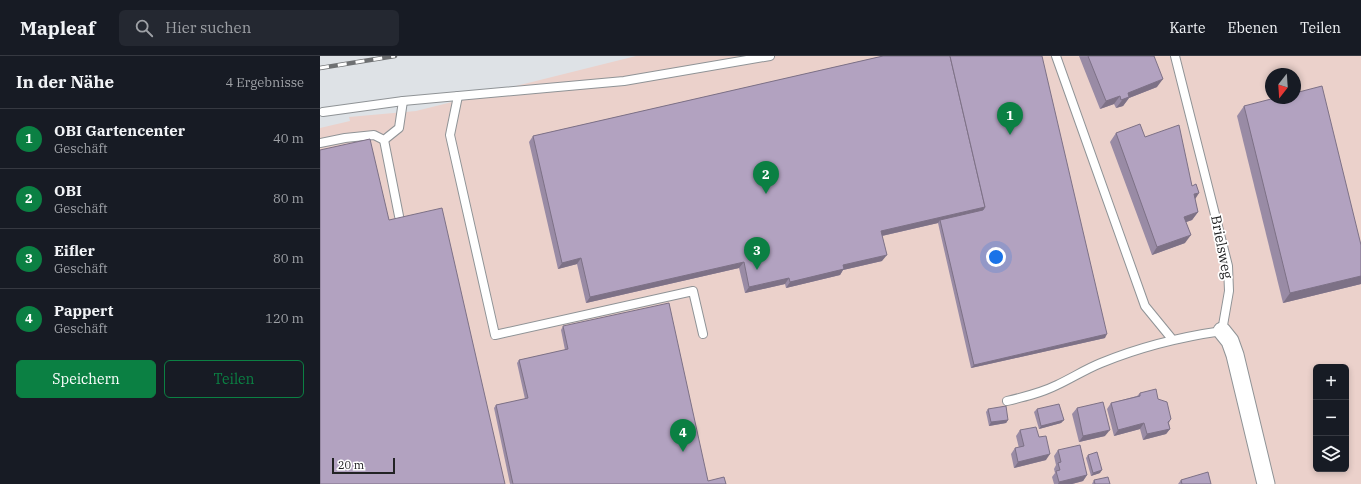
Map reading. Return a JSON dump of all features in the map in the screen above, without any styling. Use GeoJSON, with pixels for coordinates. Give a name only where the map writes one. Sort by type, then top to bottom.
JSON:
{"type":"FeatureCollection","features":[{"type":"Feature","properties":{"kind":"street"},"geometry":{"type":"LineString","coordinates":[[1222,331],[1230,342],[1235,355],[1266,484]]}},
{"type":"Feature","properties":{"kind":"lane"},"geometry":{"type":"LineString","coordinates":[[323,112],[404,101],[624,81],[770,56]]}},
{"type":"Feature","properties":{"kind":"lane"},"geometry":{"type":"LineString","coordinates":[[1056,56],[1145,306],[1172,339]]}},
{"type":"Feature","properties":{"kind":"lane","name":"Brielsweg"},"geometry":{"type":"LineString","coordinates":[[1175,56],[1228,266],[1229,291],[1222,331]]}},
{"type":"Feature","properties":{"kind":"lane"},"geometry":{"type":"LineString","coordinates":[[458,96],[450,135],[495,335],[693,291],[703,334]]}},
{"type":"Feature","properties":{"kind":"lane"},"geometry":{"type":"LineString","coordinates":[[384,140],[399,128],[404,101]]}},
{"type":"Feature","properties":{"kind":"lane"},"geometry":{"type":"LineString","coordinates":[[320,143],[345,138],[374,135],[384,140]]}},
{"type":"Feature","properties":{"kind":"lane"},"geometry":{"type":"LineString","coordinates":[[384,140],[399,216]]}},
{"type":"Feature","properties":{"kind":"lane"},"geometry":{"type":"LineString","coordinates":[[1007,401],[1030,396],[1056,386],[1100,363],[1172,339],[1222,331]]}},
{"type":"Feature","properties":{"kind":"shaded area"},"geometry":{"type":"Polygon","coordinates":[[[636,56],[1361,56],[1361,484],[320,484],[320,128],[350,121],[349,117],[416,111],[636,56]]]}},
{"type":"Feature","properties":{"kind":"building"},"geometry":{"type":"Polygon","coordinates":[[[883,56],[950,56],[985,207],[881,231],[887,255],[843,265],[844,269],[790,282],[789,278],[749,287],[744,262],[590,297],[581,258],[562,263],[533,136],[883,56]]]}},
{"type":"Feature","properties":{"kind":"building"},"geometry":{"type":"Polygon","coordinates":[[[950,56],[1042,56],[1107,334],[974,365],[940,220],[983,210],[985,207],[950,56]]]}},
{"type":"Feature","properties":{"kind":"building"},"geometry":{"type":"Polygon","coordinates":[[[1088,56],[1154,56],[1163,79],[1128,93],[1129,97],[1121,100],[1120,96],[1106,101],[1088,56]]]}},
{"type":"Feature","properties":{"kind":"building"},"geometry":{"type":"Polygon","coordinates":[[[1322,86],[1361,245],[1361,276],[1290,293],[1244,106],[1265,101],[1265,104],[1301,104],[1301,91],[1322,86]]]}},
{"type":"Feature","properties":{"kind":"building"},"geometry":{"type":"Polygon","coordinates":[[[1140,124],[1145,137],[1179,125],[1192,186],[1196,184],[1199,193],[1194,194],[1198,212],[1184,217],[1191,235],[1157,247],[1116,133],[1140,124]]]}},
{"type":"Feature","properties":{"kind":"building"},"geometry":{"type":"Polygon","coordinates":[[[370,139],[389,220],[442,208],[505,484],[320,484],[320,150],[370,139]]]}},
{"type":"Feature","properties":{"kind":"building"},"geometry":{"type":"Polygon","coordinates":[[[669,303],[708,481],[724,477],[726,484],[513,484],[496,405],[528,398],[519,360],[568,349],[563,326],[669,303]]]}},
{"type":"Feature","properties":{"kind":"building"},"geometry":{"type":"Polygon","coordinates":[[[1156,389],[1158,399],[1167,402],[1171,419],[1168,422],[1170,429],[1147,434],[1144,423],[1118,430],[1111,403],[1140,396],[1140,393],[1156,389]]]}},
{"type":"Feature","properties":{"kind":"building"},"geometry":{"type":"Polygon","coordinates":[[[1103,402],[1110,430],[1083,436],[1077,408],[1103,402]]]}},
{"type":"Feature","properties":{"kind":"building"},"geometry":{"type":"Polygon","coordinates":[[[1059,404],[1064,420],[1041,426],[1037,409],[1059,404]]]}},
{"type":"Feature","properties":{"kind":"building"},"geometry":{"type":"Polygon","coordinates":[[[1006,406],[1008,420],[991,422],[988,409],[1006,406]]]}},
{"type":"Feature","properties":{"kind":"building"},"geometry":{"type":"Polygon","coordinates":[[[1036,427],[1039,437],[1046,436],[1050,454],[1018,462],[1015,448],[1024,446],[1020,430],[1036,427]]]}},
{"type":"Feature","properties":{"kind":"building"},"geometry":{"type":"Polygon","coordinates":[[[1080,445],[1087,475],[1059,482],[1056,471],[1060,470],[1058,463],[1061,462],[1058,450],[1080,445]]]}},
{"type":"Feature","properties":{"kind":"building"},"geometry":{"type":"Polygon","coordinates":[[[1097,452],[1102,470],[1093,473],[1088,455],[1097,452]]]}},
{"type":"Feature","properties":{"kind":"building"},"geometry":{"type":"Polygon","coordinates":[[[1208,472],[1211,484],[1182,484],[1181,480],[1208,472]]]}},
{"type":"Feature","properties":{"kind":"building"},"geometry":{"type":"Polygon","coordinates":[[[1108,477],[1110,484],[1095,484],[1094,480],[1108,477]]]}},
{"type":"Feature","properties":{"kind":"railway"},"geometry":{"type":"LineString","coordinates":[[320,68],[395,56]]}},
{"type":"Feature","properties":{"kind":"place","name":"OBI Gartencenter"},"geometry":{"type":"Point","coordinates":[1010,135]}},
{"type":"Feature","properties":{"kind":"place","name":"OBI"},"geometry":{"type":"Point","coordinates":[766,194]}},
{"type":"Feature","properties":{"kind":"place","name":"Eifler"},"geometry":{"type":"Point","coordinates":[757,270]}},
{"type":"Feature","properties":{"kind":"place","name":"Pappert"},"geometry":{"type":"Point","coordinates":[683,452]}}]}
